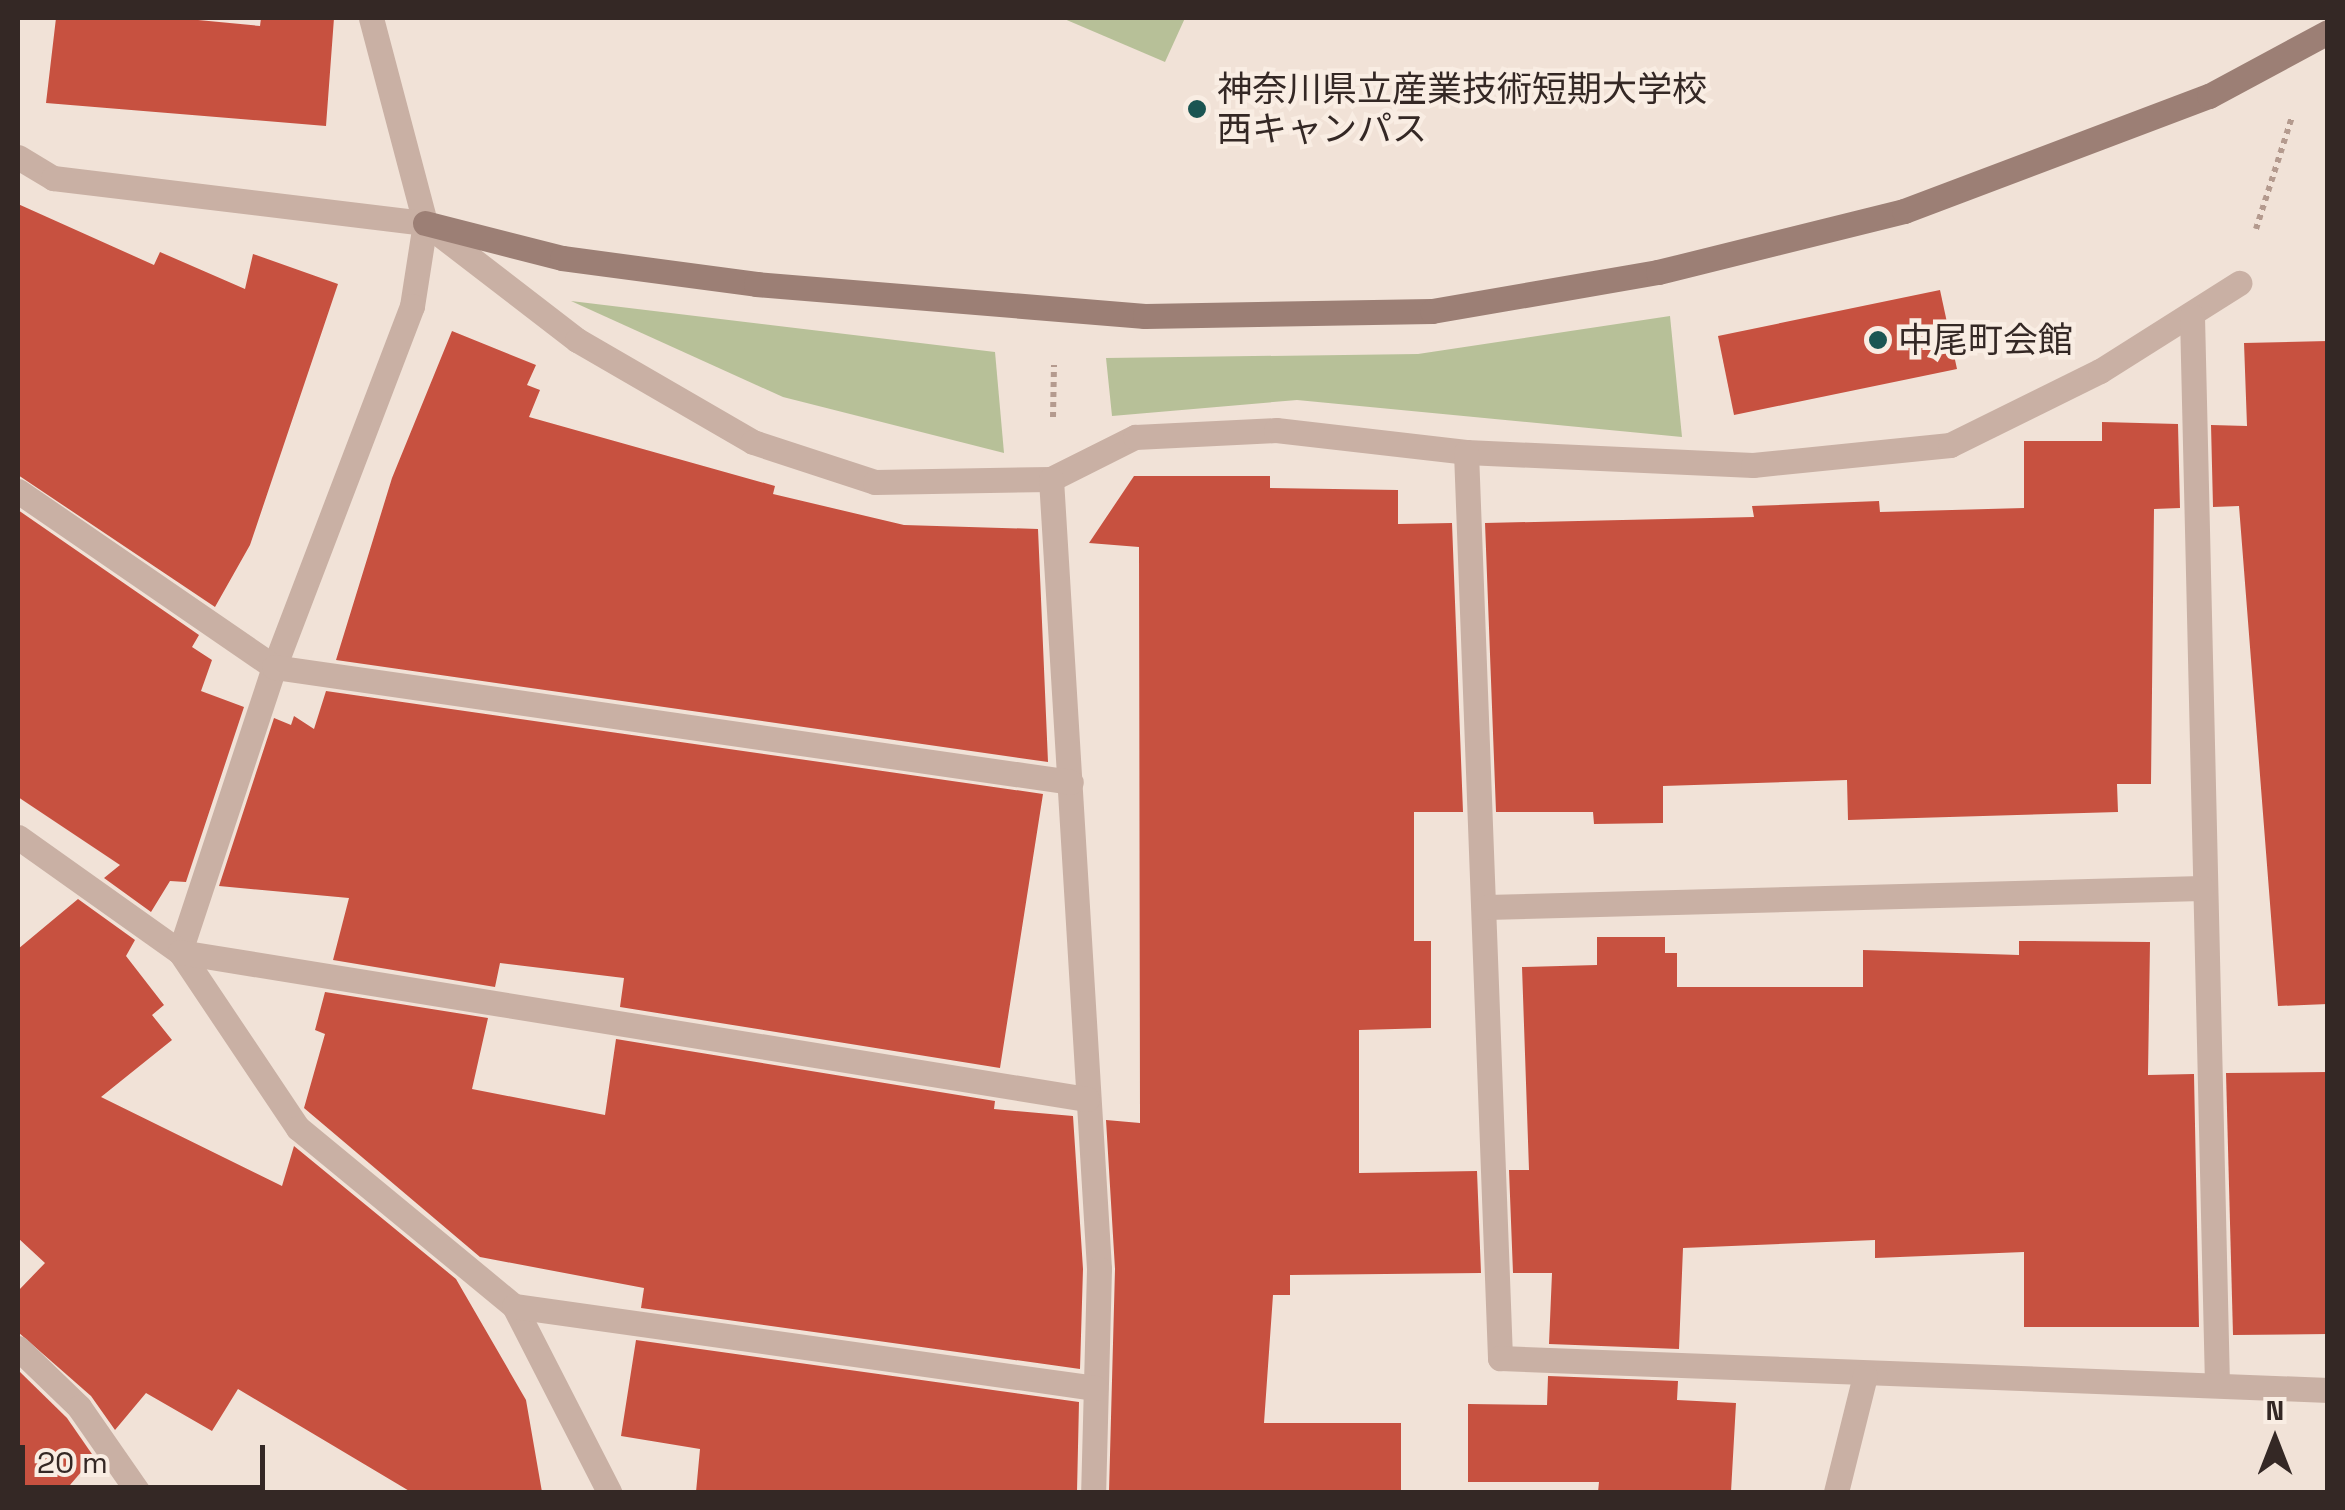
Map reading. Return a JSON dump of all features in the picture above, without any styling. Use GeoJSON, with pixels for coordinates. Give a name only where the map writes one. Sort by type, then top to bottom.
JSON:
{"type":"FeatureCollection","features":[{"type":"Feature","properties":{"kind":"street"},"geometry":{"type":"LineString","coordinates":[[180,952],[274,667],[412,306],[425,223],[371,18]]}},
{"type":"Feature","properties":{"kind":"street"},"geometry":{"type":"LineString","coordinates":[[18,157],[53,178],[151,185],[425,223],[582,261],[756,284],[1145,316],[1432,312],[1658,272],[1904,211],[2209,96],[2324,29]]}},
{"type":"Feature","properties":{"kind":"street"},"geometry":{"type":"LineString","coordinates":[[425,223],[577,340],[753,442],[874,482],[1050,479],[1135,437],[1276,430],[1466,452],[1753,466],[1950,445],[2100,372],[2239,283]]}},
{"type":"Feature","properties":{"kind":"street"},"geometry":{"type":"LineString","coordinates":[[2192,316],[2216,1384]]}},
{"type":"Feature","properties":{"kind":"street"},"geometry":{"type":"LineString","coordinates":[[1466,452],[1500,1358],[1866,1376],[2328,1390]]}},
{"type":"Feature","properties":{"kind":"street"},"geometry":{"type":"LineString","coordinates":[[1050,479],[1098,1269],[1093,1492]]}},
{"type":"Feature","properties":{"kind":"street"},"geometry":{"type":"LineString","coordinates":[[18,491],[274,667],[1071,782]]}},
{"type":"Feature","properties":{"kind":"street"},"geometry":{"type":"LineString","coordinates":[[18,838],[180,952],[298,1128],[514,1306],[609,1492]]}},
{"type":"Feature","properties":{"kind":"street"},"geometry":{"type":"LineString","coordinates":[[1486,907],[2202,888]]}},
{"type":"Feature","properties":{"kind":"street"},"geometry":{"type":"LineString","coordinates":[[180,952],[1088,1099]]}},
{"type":"Feature","properties":{"kind":"street"},"geometry":{"type":"LineString","coordinates":[[514,1306],[1095,1388]]}},
{"type":"Feature","properties":{"kind":"street"},"geometry":{"type":"LineString","coordinates":[[18,1348],[79,1407],[138,1492]]}},
{"type":"Feature","properties":{"kind":"street"},"geometry":{"type":"LineString","coordinates":[[1836,1492],[1866,1376]]}},
{"type":"Feature","properties":{"kind":"path"},"geometry":{"type":"LineString","coordinates":[[2239,283],[2324,29]]}},
{"type":"Feature","properties":{"kind":"path"},"geometry":{"type":"LineString","coordinates":[[1050,479],[1056,309]]}},
{"type":"Feature","properties":{"kind":"green space"},"geometry":{"type":"Polygon","coordinates":[[[1062,18],[1185,18],[1165,62],[1062,18]]]}},
{"type":"Feature","properties":{"kind":"green space"},"geometry":{"type":"Polygon","coordinates":[[[571,301],[995,352],[1004,453],[783,397],[571,301]]]}},
{"type":"Feature","properties":{"kind":"green space"},"geometry":{"type":"Polygon","coordinates":[[[1670,316],[1682,437],[1297,400],[1112,416],[1106,358],[1418,354],[1670,316]]]}},
{"type":"Feature","properties":{"kind":"building"},"geometry":{"type":"Polygon","coordinates":[[[56,18],[177,18],[260,26],[261,18],[334,18],[326,126],[46,103],[56,18]]]}},
{"type":"Feature","properties":{"kind":"building"},"geometry":{"type":"Polygon","coordinates":[[[18,204],[154,265],[160,252],[245,289],[253,254],[338,284],[250,545],[215,607],[18,475],[18,204]]]}},
{"type":"Feature","properties":{"kind":"building"},"geometry":{"type":"Polygon","coordinates":[[[1940,290],[1957,369],[1734,415],[1718,336],[1940,290]]]}},
{"type":"Feature","properties":{"kind":"building"},"geometry":{"type":"Polygon","coordinates":[[[452,331],[536,365],[527,385],[540,390],[529,417],[775,486],[773,494],[904,525],[1038,529],[1048,762],[336,660],[392,478],[452,331]]]}},
{"type":"Feature","properties":{"kind":"building"},"geometry":{"type":"Polygon","coordinates":[[[2328,341],[2328,1004],[2278,1006],[2239,506],[2213,507],[2211,425],[2247,426],[2244,343],[2328,341]]]}},
{"type":"Feature","properties":{"kind":"building"},"geometry":{"type":"Polygon","coordinates":[[[2102,422],[2178,424],[2180,508],[2154,509],[2151,784],[2117,784],[2118,812],[1848,820],[1847,780],[1663,786],[1663,823],[1594,824],[1593,812],[1496,812],[1485,523],[1754,517],[1752,506],[1879,501],[1880,512],[2024,508],[2024,441],[2102,441],[2102,422]]]}},
{"type":"Feature","properties":{"kind":"building"},"geometry":{"type":"Polygon","coordinates":[[[1134,476],[1270,476],[1270,488],[1398,490],[1398,524],[1452,523],[1463,812],[1414,812],[1414,941],[1431,941],[1431,1028],[1359,1030],[1359,1173],[1477,1171],[1481,1273],[1290,1275],[1290,1295],[1273,1295],[1264,1423],[1401,1423],[1401,1492],[1109,1492],[1115,1269],[1106,1120],[1140,1123],[1139,547],[1089,543],[1134,476]]]}},
{"type":"Feature","properties":{"kind":"building"},"geometry":{"type":"Polygon","coordinates":[[[18,510],[199,635],[192,647],[212,660],[201,691],[244,707],[186,882],[170,881],[151,912],[104,878],[120,865],[18,797],[18,510]]]}},
{"type":"Feature","properties":{"kind":"building"},"geometry":{"type":"Polygon","coordinates":[[[326,691],[1043,794],[1000,1068],[620,1007],[624,978],[500,963],[495,987],[333,960],[349,898],[219,886],[274,718],[291,725],[294,716],[314,729],[326,691]]]}},
{"type":"Feature","properties":{"kind":"building"},"geometry":{"type":"Polygon","coordinates":[[[78,899],[135,940],[126,956],[164,1005],[152,1015],[172,1040],[101,1097],[282,1186],[294,1146],[456,1279],[526,1400],[542,1492],[411,1492],[238,1389],[212,1431],[146,1393],[115,1430],[91,1396],[18,1332],[18,1291],[45,1263],[18,1238],[18,949],[78,899]]]}},
{"type":"Feature","properties":{"kind":"building"},"geometry":{"type":"Polygon","coordinates":[[[1597,937],[1665,937],[1665,953],[1677,953],[1677,987],[1863,987],[1863,950],[2019,955],[2019,941],[2150,942],[2148,1075],[2194,1074],[2199,1327],[2024,1327],[2024,1252],[1875,1258],[1875,1240],[1683,1248],[1679,1349],[1549,1344],[1552,1273],[1513,1273],[1509,1170],[1529,1170],[1522,967],[1597,965],[1597,937]]]}},
{"type":"Feature","properties":{"kind":"building"},"geometry":{"type":"Polygon","coordinates":[[[325,992],[488,1018],[472,1089],[605,1115],[616,1039],[995,1101],[994,1109],[1073,1116],[1083,1269],[1080,1369],[641,1308],[644,1288],[480,1257],[304,1108],[325,1034],[315,1030],[325,992]]]}},
{"type":"Feature","properties":{"kind":"building"},"geometry":{"type":"Polygon","coordinates":[[[2328,1072],[2328,1334],[2233,1335],[2226,1073],[2328,1072]]]}},
{"type":"Feature","properties":{"kind":"building"},"geometry":{"type":"Polygon","coordinates":[[[636,1340],[1079,1402],[1077,1492],[696,1492],[700,1449],[621,1436],[636,1340]]]}},
{"type":"Feature","properties":{"kind":"building"},"geometry":{"type":"Polygon","coordinates":[[[18,1370],[67,1418],[94,1457],[64,1492],[18,1492],[18,1370]]]}},
{"type":"Feature","properties":{"kind":"building"},"geometry":{"type":"Polygon","coordinates":[[[1548,1376],[1678,1381],[1677,1400],[1736,1403],[1731,1492],[1598,1492],[1599,1482],[1468,1482],[1468,1404],[1547,1405],[1548,1376]]]}},
{"type":"Feature","properties":{"kind":"place","name":"神奈川県立産業技術短期大学校 西キャンパス"},"geometry":{"type":"Point","coordinates":[1197,109]}},
{"type":"Feature","properties":{"kind":"place","name":"中尾町会館"},"geometry":{"type":"Point","coordinates":[1878,340]}}]}
